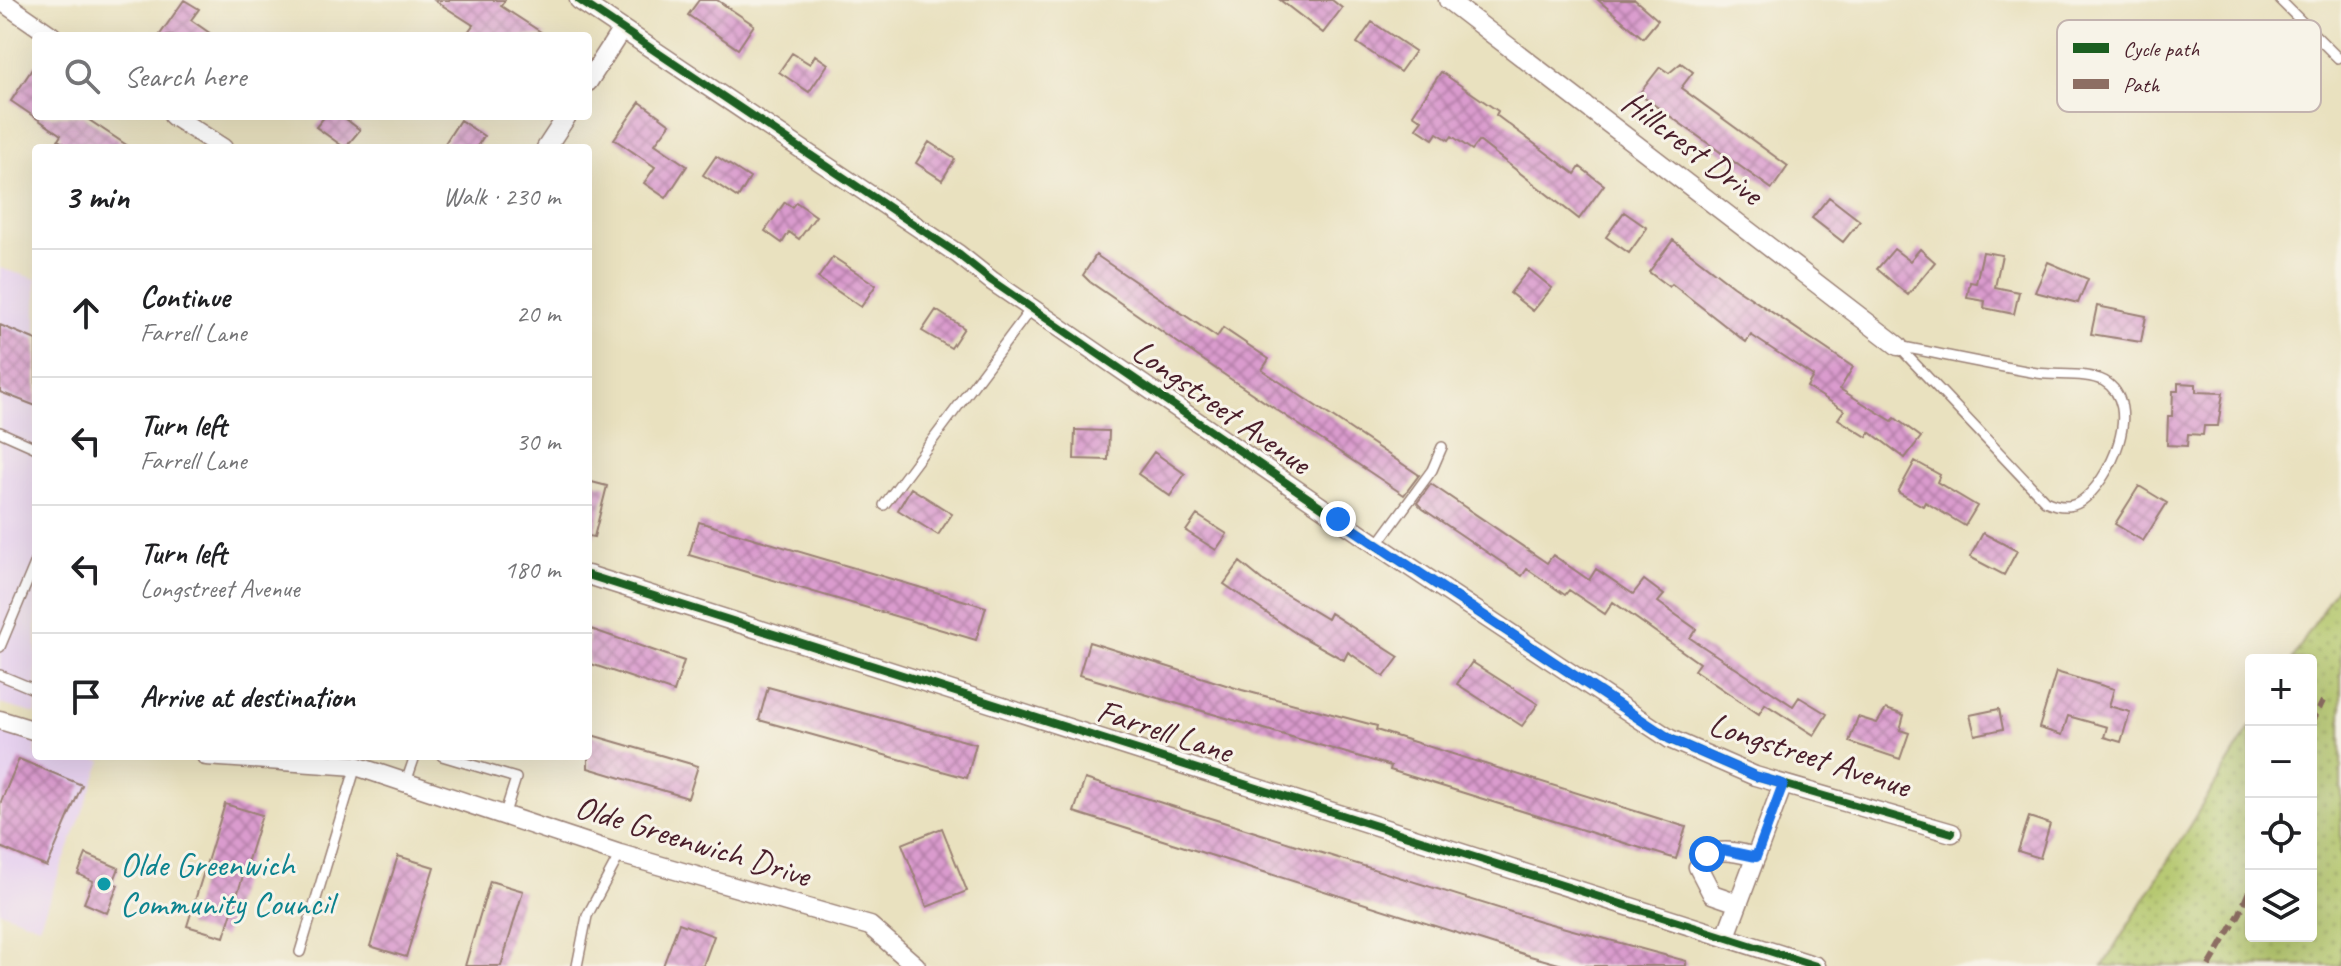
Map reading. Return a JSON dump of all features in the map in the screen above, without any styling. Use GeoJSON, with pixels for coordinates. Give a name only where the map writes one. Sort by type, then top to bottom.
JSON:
{"type":"FeatureCollection","features":[{"type":"Feature","properties":{"kind":"street"},"geometry":{"type":"LineString","coordinates":[[0,0],[46,32]]}},
{"type":"Feature","properties":{"kind":"street","name":"Longstreet Avenue"},"geometry":{"type":"LineString","coordinates":[[579,0],[1033,306],[1377,545],[1670,739],[1755,776],[1952,833]]}},
{"type":"Feature","properties":{"kind":"street","name":"Hillcrest Drive"},"geometry":{"type":"LineString","coordinates":[[1448,0],[1898,346]]}},
{"type":"Feature","properties":{"kind":"street"},"geometry":{"type":"LineString","coordinates":[[592,76],[622,29]]}},
{"type":"Feature","properties":{"kind":"street"},"geometry":{"type":"LineString","coordinates":[[179,120],[217,144]]}},
{"type":"Feature","properties":{"kind":"street"},"geometry":{"type":"LineString","coordinates":[[549,144],[564,120]]}},
{"type":"Feature","properties":{"kind":"street","name":"Farrell Lane"},"geometry":{"type":"LineString","coordinates":[[592,576],[1816,966]]}},
{"type":"Feature","properties":{"kind":"street"},"geometry":{"type":"LineString","coordinates":[[0,720],[32,730]]}},
{"type":"Feature","properties":{"kind":"street","name":"Olde Greenwich Drive"},"geometry":{"type":"LineString","coordinates":[[327,760],[357,761],[406,782],[620,854],[870,926],[916,966]]}},
{"type":"Feature","properties":{"kind":"street"},"geometry":{"type":"LineString","coordinates":[[1726,936],[1783,784]]}},
{"type":"Feature","properties":{"kind":"street"},"geometry":{"type":"LineString","coordinates":[[1738,903],[1712,894],[1698,867],[1707,854],[1723,850],[1756,857]]}},
{"type":"Feature","properties":{"kind":"lane"},"geometry":{"type":"LineString","coordinates":[[2280,0],[2300,20]]}},
{"type":"Feature","properties":{"kind":"lane"},"geometry":{"type":"LineString","coordinates":[[2321,41],[2338,58]]}},
{"type":"Feature","properties":{"kind":"lane"},"geometry":{"type":"LineString","coordinates":[[884,505],[1033,306]]}},
{"type":"Feature","properties":{"kind":"lane"},"geometry":{"type":"LineString","coordinates":[[1898,346],[2040,373],[2101,379],[2112,387],[2125,413],[2124,427],[2114,453],[2098,481],[2081,502],[2056,506],[2045,501],[1898,346]]}},
{"type":"Feature","properties":{"kind":"lane"},"geometry":{"type":"LineString","coordinates":[[0,432],[32,446]]}},
{"type":"Feature","properties":{"kind":"lane"},"geometry":{"type":"LineString","coordinates":[[1377,545],[1432,470],[1442,447]]}},
{"type":"Feature","properties":{"kind":"lane"},"geometry":{"type":"LineString","coordinates":[[0,647],[32,571]]}},
{"type":"Feature","properties":{"kind":"lane"},"geometry":{"type":"LineString","coordinates":[[0,675],[32,688]]}},
{"type":"Feature","properties":{"kind":"lane"},"geometry":{"type":"LineString","coordinates":[[406,782],[414,760]]}},
{"type":"Feature","properties":{"kind":"lane"},"geometry":{"type":"LineString","coordinates":[[455,760],[516,778],[505,813]]}},
{"type":"Feature","properties":{"kind":"lane"},"geometry":{"type":"LineString","coordinates":[[300,952],[357,761]]}},
{"type":"Feature","properties":{"kind":"lane"},"geometry":{"type":"LineString","coordinates":[[577,966],[587,916],[620,854]]}},
{"type":"Feature","properties":{"kind":"shaded area"},"geometry":{"type":"Polygon","coordinates":[[[0,268],[32,278],[32,713],[0,704],[0,268]]]}},
{"type":"Feature","properties":{"kind":"shaded area"},"geometry":{"type":"Polygon","coordinates":[[[0,727],[32,739],[32,760],[102,761],[39,926],[0,911],[0,727]]]}},
{"type":"Feature","properties":{"kind":"green space"},"geometry":{"type":"Polygon","coordinates":[[[2341,580],[2341,966],[2103,966],[2245,736],[2245,942],[2317,942],[2317,654],[2296,654],[2341,580]]]}},
{"type":"Feature","properties":{"kind":"building"},"geometry":{"type":"Polygon","coordinates":[[[184,0],[199,9],[191,20],[208,32],[162,32],[184,0]]]}},
{"type":"Feature","properties":{"kind":"building"},"geometry":{"type":"Polygon","coordinates":[[[434,0],[505,0],[501,6],[541,32],[468,32],[473,25],[434,0]]]}},
{"type":"Feature","properties":{"kind":"building"},"geometry":{"type":"Polygon","coordinates":[[[699,0],[717,0],[754,25],[738,49],[688,15],[699,0]]]}},
{"type":"Feature","properties":{"kind":"building"},"geometry":{"type":"Polygon","coordinates":[[[1280,0],[1332,0],[1342,8],[1323,33],[1280,0]]]}},
{"type":"Feature","properties":{"kind":"building"},"geometry":{"type":"Polygon","coordinates":[[[1598,0],[1635,0],[1658,20],[1643,38],[1598,0]]]}},
{"type":"Feature","properties":{"kind":"building"},"geometry":{"type":"Polygon","coordinates":[[[1372,22],[1415,51],[1400,72],[1357,43],[1372,22]]]}},
{"type":"Feature","properties":{"kind":"building"},"geometry":{"type":"Polygon","coordinates":[[[792,53],[810,64],[815,55],[828,64],[809,92],[779,72],[792,53]]]}},
{"type":"Feature","properties":{"kind":"building"},"geometry":{"type":"Polygon","coordinates":[[[1681,63],[1693,72],[1681,88],[1788,166],[1772,189],[1639,94],[1660,67],[1669,73],[1681,63]]]}},
{"type":"Feature","properties":{"kind":"building"},"geometry":{"type":"Polygon","coordinates":[[[32,69],[32,115],[11,101],[32,69]]]}},
{"type":"Feature","properties":{"kind":"building"},"geometry":{"type":"Polygon","coordinates":[[[1441,72],[1498,111],[1496,115],[1575,174],[1580,167],[1604,185],[1579,219],[1479,141],[1472,150],[1452,136],[1449,140],[1437,133],[1433,139],[1416,128],[1422,120],[1413,114],[1441,72]]]}},
{"type":"Feature","properties":{"kind":"building"},"geometry":{"type":"Polygon","coordinates":[[[640,102],[670,124],[655,144],[687,166],[666,198],[644,183],[655,167],[614,139],[640,102]]]}},
{"type":"Feature","properties":{"kind":"building"},"geometry":{"type":"Polygon","coordinates":[[[39,120],[89,120],[125,144],[64,144],[58,140],[61,135],[39,120]]]}},
{"type":"Feature","properties":{"kind":"building"},"geometry":{"type":"Polygon","coordinates":[[[322,120],[347,120],[360,130],[348,144],[339,144],[316,127],[322,120]]]}},
{"type":"Feature","properties":{"kind":"building"},"geometry":{"type":"Polygon","coordinates":[[[460,120],[484,136],[479,144],[445,144],[460,120]]]}},
{"type":"Feature","properties":{"kind":"building"},"geometry":{"type":"Polygon","coordinates":[[[929,142],[955,159],[942,180],[916,163],[929,142]]]}},
{"type":"Feature","properties":{"kind":"building"},"geometry":{"type":"Polygon","coordinates":[[[716,156],[750,178],[738,198],[703,175],[716,156]]]}},
{"type":"Feature","properties":{"kind":"building"},"geometry":{"type":"Polygon","coordinates":[[[1829,197],[1860,221],[1843,242],[1812,218],[1829,197]]]}},
{"type":"Feature","properties":{"kind":"building"},"geometry":{"type":"Polygon","coordinates":[[[785,202],[792,207],[796,202],[816,216],[799,239],[789,232],[782,243],[765,231],[785,202]]]}},
{"type":"Feature","properties":{"kind":"building"},"geometry":{"type":"Polygon","coordinates":[[[1624,212],[1647,228],[1629,253],[1606,237],[1624,212]]]}},
{"type":"Feature","properties":{"kind":"building"},"geometry":{"type":"Polygon","coordinates":[[[1673,240],[1733,286],[1853,367],[1840,389],[1892,421],[1895,418],[1921,437],[1905,458],[1870,432],[1867,437],[1838,419],[1844,410],[1807,387],[1813,376],[1751,335],[1746,342],[1672,284],[1669,287],[1649,272],[1673,240]]]}},
{"type":"Feature","properties":{"kind":"building"},"geometry":{"type":"Polygon","coordinates":[[[1894,249],[1910,261],[1920,249],[1935,262],[1908,295],[1877,269],[1894,249]]]}},
{"type":"Feature","properties":{"kind":"building"},"geometry":{"type":"Polygon","coordinates":[[[1983,252],[2002,255],[1995,287],[2019,292],[2014,314],[1984,308],[1985,301],[1967,298],[1970,282],[1976,283],[1983,252]]]}},
{"type":"Feature","properties":{"kind":"building"},"geometry":{"type":"Polygon","coordinates":[[[1096,255],[1217,337],[1223,328],[1269,359],[1262,370],[1419,475],[1404,495],[1235,382],[1090,282],[1083,275],[1096,255]]]}},
{"type":"Feature","properties":{"kind":"building"},"geometry":{"type":"Polygon","coordinates":[[[833,257],[876,285],[861,307],[818,278],[833,257]]]}},
{"type":"Feature","properties":{"kind":"building"},"geometry":{"type":"Polygon","coordinates":[[[2048,262],[2088,279],[2078,303],[2035,292],[2048,262]]]}},
{"type":"Feature","properties":{"kind":"building"},"geometry":{"type":"Polygon","coordinates":[[[1529,269],[1552,288],[1533,311],[1510,293],[1529,269]]]}},
{"type":"Feature","properties":{"kind":"building"},"geometry":{"type":"Polygon","coordinates":[[[2097,306],[2146,316],[2141,342],[2091,334],[2097,306]]]}},
{"type":"Feature","properties":{"kind":"building"},"geometry":{"type":"Polygon","coordinates":[[[936,310],[964,328],[951,348],[922,331],[936,310]]]}},
{"type":"Feature","properties":{"kind":"building"},"geometry":{"type":"Polygon","coordinates":[[[0,325],[32,338],[32,404],[0,392],[0,325]]]}},
{"type":"Feature","properties":{"kind":"building"},"geometry":{"type":"Polygon","coordinates":[[[2178,383],[2196,384],[2196,392],[2223,393],[2218,426],[2204,426],[2203,435],[2188,434],[2187,446],[2167,445],[2168,416],[2172,416],[2173,391],[2178,391],[2178,383]]]}},
{"type":"Feature","properties":{"kind":"building"},"geometry":{"type":"Polygon","coordinates":[[[1075,430],[1109,431],[1108,460],[1074,459],[1075,430]]]}},
{"type":"Feature","properties":{"kind":"building"},"geometry":{"type":"Polygon","coordinates":[[[1154,452],[1185,474],[1170,496],[1138,474],[1154,452]]]}},
{"type":"Feature","properties":{"kind":"building"},"geometry":{"type":"Polygon","coordinates":[[[1915,461],[1940,475],[1937,482],[1977,506],[1965,526],[1925,502],[1923,506],[1898,492],[1915,461]]]}},
{"type":"Feature","properties":{"kind":"building"},"geometry":{"type":"Polygon","coordinates":[[[592,482],[607,486],[592,537],[592,482]]]}},
{"type":"Feature","properties":{"kind":"building"},"geometry":{"type":"Polygon","coordinates":[[[1431,484],[1547,563],[1553,555],[1589,580],[1596,569],[1633,594],[1644,580],[1664,595],[1658,602],[1696,629],[1690,638],[1793,706],[1799,697],[1827,714],[1814,735],[1765,704],[1759,714],[1694,670],[1699,663],[1613,602],[1605,614],[1569,590],[1565,595],[1527,569],[1522,576],[1423,509],[1417,503],[1431,484]]]}},
{"type":"Feature","properties":{"kind":"building"},"geometry":{"type":"Polygon","coordinates":[[[2139,486],[2167,503],[2143,541],[2115,524],[2139,486]]]}},
{"type":"Feature","properties":{"kind":"building"},"geometry":{"type":"Polygon","coordinates":[[[911,488],[952,514],[938,535],[898,510],[911,488]]]}},
{"type":"Feature","properties":{"kind":"building"},"geometry":{"type":"Polygon","coordinates":[[[1197,515],[1227,534],[1216,550],[1186,531],[1197,515]]]}},
{"type":"Feature","properties":{"kind":"building"},"geometry":{"type":"Polygon","coordinates":[[[699,522],[986,607],[976,640],[689,555],[699,522]]]}},
{"type":"Feature","properties":{"kind":"building"},"geometry":{"type":"Polygon","coordinates":[[[1983,533],[2017,551],[2004,575],[1970,557],[1983,533]]]}},
{"type":"Feature","properties":{"kind":"building"},"geometry":{"type":"Polygon","coordinates":[[[1240,562],[1262,580],[1327,619],[1330,613],[1399,657],[1384,677],[1348,652],[1344,660],[1297,634],[1224,584],[1240,562]]]}},
{"type":"Feature","properties":{"kind":"building"},"geometry":{"type":"Polygon","coordinates":[[[592,629],[684,661],[674,692],[592,664],[592,629]]]}},
{"type":"Feature","properties":{"kind":"building"},"geometry":{"type":"Polygon","coordinates":[[[1089,642],[1242,690],[1377,726],[1376,730],[1686,827],[1676,859],[1390,770],[1391,766],[1079,675],[1089,642]]]}},
{"type":"Feature","properties":{"kind":"building"},"geometry":{"type":"Polygon","coordinates":[[[1472,662],[1538,704],[1522,726],[1457,684],[1472,662]]]}},
{"type":"Feature","properties":{"kind":"building"},"geometry":{"type":"Polygon","coordinates":[[[2056,672],[2114,689],[2109,706],[2130,712],[2121,742],[2104,737],[2107,727],[2068,716],[2062,735],[2039,728],[2056,672]]]}},
{"type":"Feature","properties":{"kind":"building"},"geometry":{"type":"Polygon","coordinates":[[[768,687],[976,744],[967,778],[759,720],[768,687]]]}},
{"type":"Feature","properties":{"kind":"building"},"geometry":{"type":"Polygon","coordinates":[[[1886,709],[1904,715],[1900,730],[1909,733],[1900,759],[1849,742],[1858,717],[1877,723],[1886,709]]]}},
{"type":"Feature","properties":{"kind":"building"},"geometry":{"type":"Polygon","coordinates":[[[1999,709],[2003,729],[1975,735],[1970,715],[1999,709]]]}},
{"type":"Feature","properties":{"kind":"building"},"geometry":{"type":"Polygon","coordinates":[[[592,735],[698,766],[688,798],[588,768],[588,760],[592,760],[592,735]]]}},
{"type":"Feature","properties":{"kind":"building"},"geometry":{"type":"Polygon","coordinates":[[[19,759],[82,785],[47,867],[0,847],[0,804],[19,759]]]}},
{"type":"Feature","properties":{"kind":"building"},"geometry":{"type":"Polygon","coordinates":[[[1085,779],[1540,921],[1686,961],[1686,966],[1566,966],[1530,956],[1074,812],[1085,779]]]}},
{"type":"Feature","properties":{"kind":"building"},"geometry":{"type":"Polygon","coordinates":[[[225,804],[262,815],[224,937],[187,926],[225,804]]]}},
{"type":"Feature","properties":{"kind":"building"},"geometry":{"type":"Polygon","coordinates":[[[2029,817],[2050,824],[2040,858],[2018,851],[2029,817]]]}},
{"type":"Feature","properties":{"kind":"building"},"geometry":{"type":"Polygon","coordinates":[[[942,828],[967,891],[927,907],[902,844],[942,828]]]}},
{"type":"Feature","properties":{"kind":"building","name":"Olde Greenwich Community Council"},"geometry":{"type":"Polygon","coordinates":[[[86,854],[119,868],[113,883],[118,885],[107,913],[84,903],[93,881],[78,874],[86,854]]]}},
{"type":"Feature","properties":{"kind":"building"},"geometry":{"type":"Polygon","coordinates":[[[398,856],[434,867],[406,957],[370,946],[398,856]]]}},
{"type":"Feature","properties":{"kind":"building"},"geometry":{"type":"Polygon","coordinates":[[[490,881],[523,891],[501,966],[465,966],[490,881]]]}},
{"type":"Feature","properties":{"kind":"building"},"geometry":{"type":"Polygon","coordinates":[[[679,923],[714,936],[703,966],[663,966],[679,923]]]}},
{"type":"Feature","properties":{"kind":"marked path"},"geometry":{"type":"LineString","coordinates":[[2317,713],[2323,701]]}},
{"type":"Feature","properties":{"kind":"marked path"},"geometry":{"type":"LineString","coordinates":[[2209,966],[2245,901]]}},
{"type":"Feature","properties":{"kind":"cycle path"},"geometry":{"type":"LineString","coordinates":[[579,0],[958,254],[992,281],[1377,545],[1670,739],[1755,776],[1952,833]]}},
{"type":"Feature","properties":{"kind":"cycle path"},"geometry":{"type":"LineString","coordinates":[[592,576],[1816,966]]}},
{"type":"Feature","properties":{"kind":"place","name":"Olde Greenwich Community Council"},"geometry":{"type":"Point","coordinates":[104,884]}},
{"type":"Feature","properties":{"kind":"route"},"geometry":{"type":"LineString","coordinates":[[1338,519],[1670,739],[1755,776],[1783,784],[1756,857],[1723,850],[1707,854]]}}]}
